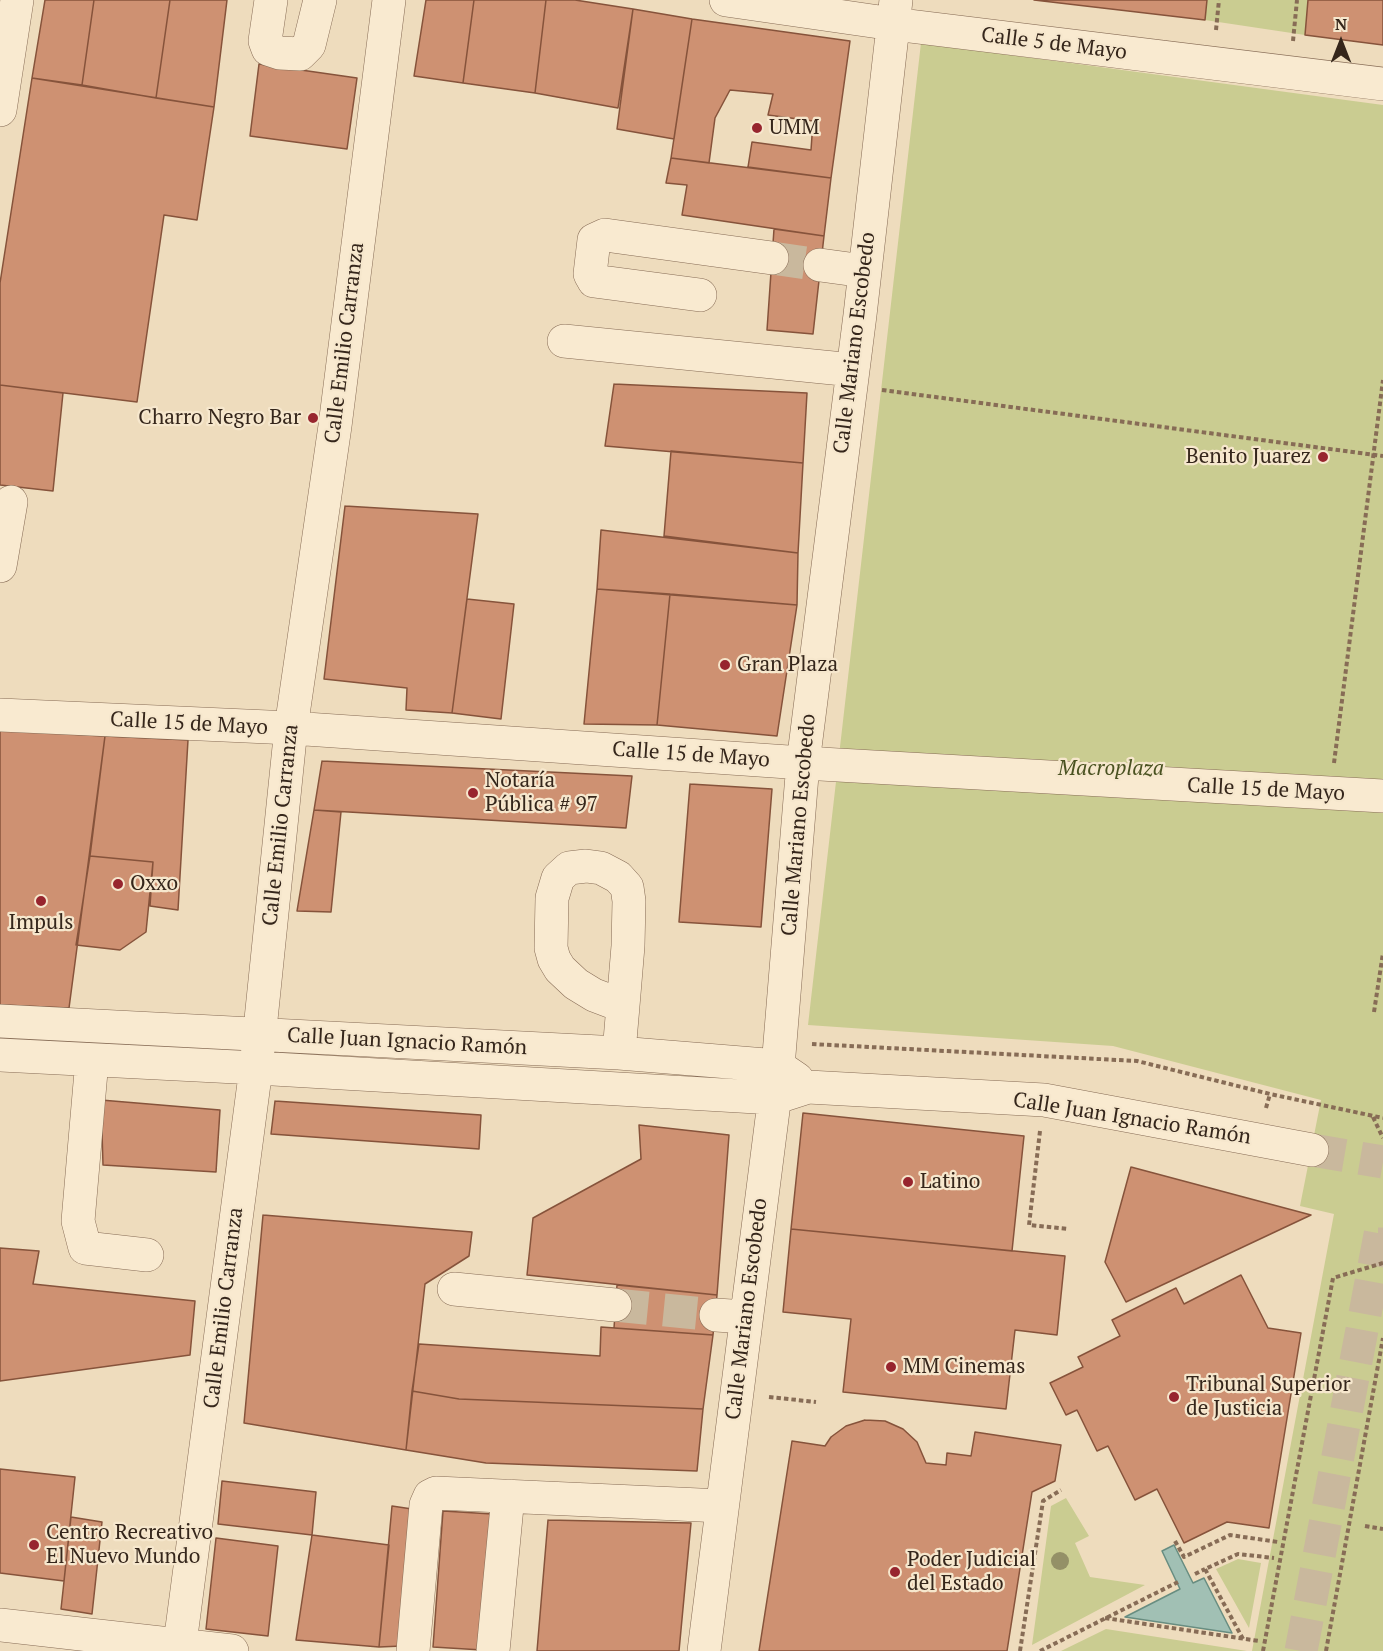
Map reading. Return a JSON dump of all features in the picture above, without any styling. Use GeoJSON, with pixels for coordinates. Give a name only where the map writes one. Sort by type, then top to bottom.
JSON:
{"type":"FeatureCollection","features":[{"type":"Feature","properties":{"kind":"street"},"geometry":{"type":"LineString","coordinates":[[0,110],[17,0]]}},
{"type":"Feature","properties":{"kind":"street"},"geometry":{"type":"LineString","coordinates":[[271,0],[265,41],[268,49],[280,53],[300,54],[309,45],[320,0]]}},
{"type":"Feature","properties":{"kind":"street","name":"Calle Emilio Carranza"},"geometry":{"type":"LineString","coordinates":[[180,1648],[256,1068],[291,728],[336,414],[389,0]]}},
{"type":"Feature","properties":{"kind":"street","name":"Calle 5 de Mayo"},"geometry":{"type":"LineString","coordinates":[[726,0],[894,12],[1383,84]]}},
{"type":"Feature","properties":{"kind":"street","name":"Calle Mariano Escobedo"},"geometry":{"type":"LineString","coordinates":[[704,1651],[722,1506],[731,1316],[774,1098],[778,1066],[803,763],[853,370],[894,12]]}},
{"type":"Feature","properties":{"kind":"street"},"geometry":{"type":"LineString","coordinates":[[700,295],[594,281],[590,270],[594,240],[599,237],[612,236],[772,258]]}},
{"type":"Feature","properties":{"kind":"street"},"geometry":{"type":"LineString","coordinates":[[820,265],[864,271]]}},
{"type":"Feature","properties":{"kind":"street"},"geometry":{"type":"LineString","coordinates":[[564,341],[853,370]]}},
{"type":"Feature","properties":{"kind":"street"},"geometry":{"type":"LineString","coordinates":[[0,569],[11,502]]}},
{"type":"Feature","properties":{"kind":"street","name":"Calle 15 de Mayo"},"geometry":{"type":"LineString","coordinates":[[0,715],[291,728],[803,763],[1383,796]]}},
{"type":"Feature","properties":{"kind":"street"},"geometry":{"type":"LineString","coordinates":[[619,1053],[623,1006]]}},
{"type":"Feature","properties":{"kind":"street","name":"Calle Juan Ignacio Ramón"},"geometry":{"type":"LineString","coordinates":[[0,1021],[619,1053],[778,1066]]}},
{"type":"Feature","properties":{"kind":"street","name":"Calle Juan Ignacio Ramón"},"geometry":{"type":"LineString","coordinates":[[0,1055],[774,1098],[808,1087],[1044,1100],[1312,1150]]}},
{"type":"Feature","properties":{"kind":"street"},"geometry":{"type":"LineString","coordinates":[[92,1060],[78,1221],[85,1248],[147,1255]]}},
{"type":"Feature","properties":{"kind":"street"},"geometry":{"type":"LineString","coordinates":[[778,1066],[808,1087]]}},
{"type":"Feature","properties":{"kind":"street"},"geometry":{"type":"LineString","coordinates":[[454,1289],[615,1305]]}},
{"type":"Feature","properties":{"kind":"street"},"geometry":{"type":"LineString","coordinates":[[413,1651],[428,1500],[436,1493],[722,1506]]}},
{"type":"Feature","properties":{"kind":"street"},"geometry":{"type":"LineString","coordinates":[[493,1651],[508,1496]]}},
{"type":"Feature","properties":{"kind":"street"},"geometry":{"type":"LineString","coordinates":[[0,1625],[180,1648],[232,1651]]}},
{"type":"Feature","properties":{"kind":"path"},"geometry":{"type":"LineString","coordinates":[[1215,34],[1219,0]]}},
{"type":"Feature","properties":{"kind":"path"},"geometry":{"type":"LineString","coordinates":[[1293,43],[1297,0]]}},
{"type":"Feature","properties":{"kind":"path"},"geometry":{"type":"LineString","coordinates":[[1330,794],[1383,380]]}},
{"type":"Feature","properties":{"kind":"path"},"geometry":{"type":"LineString","coordinates":[[881,389],[1383,456]]}},
{"type":"Feature","properties":{"kind":"path"},"geometry":{"type":"LineString","coordinates":[[1374,1012],[1383,953]]}},
{"type":"Feature","properties":{"kind":"path"},"geometry":{"type":"LineString","coordinates":[[807,1044],[1137,1061],[1280,1097],[1383,1118]]}},
{"type":"Feature","properties":{"kind":"path"},"geometry":{"type":"LineString","coordinates":[[1044,1100],[1029,1225],[1068,1229]]}},
{"type":"Feature","properties":{"kind":"path"},"geometry":{"type":"LineString","coordinates":[[1373,1116],[1383,1138]]}},
{"type":"Feature","properties":{"kind":"path"},"geometry":{"type":"LineString","coordinates":[[1263,1651],[1333,1278],[1383,1263]]}},
{"type":"Feature","properties":{"kind":"path"},"geometry":{"type":"LineString","coordinates":[[1326,1651],[1383,1338]]}},
{"type":"Feature","properties":{"kind":"path"},"geometry":{"type":"LineString","coordinates":[[762,1396],[816,1402]]}},
{"type":"Feature","properties":{"kind":"path"},"geometry":{"type":"LineString","coordinates":[[1020,1651],[1043,1501],[1061,1490]]}},
{"type":"Feature","properties":{"kind":"path"},"geometry":{"type":"LineString","coordinates":[[1365,1526],[1383,1529]]}},
{"type":"Feature","properties":{"kind":"path"},"geometry":{"type":"LineString","coordinates":[[1175,1541],[1184,1557],[1230,1535],[1278,1542]]}},
{"type":"Feature","properties":{"kind":"path"},"geometry":{"type":"LineString","coordinates":[[1195,1574],[1238,1554],[1274,1558]]}},
{"type":"Feature","properties":{"kind":"path"},"geometry":{"type":"LineString","coordinates":[[1205,1569],[1243,1639]]}},
{"type":"Feature","properties":{"kind":"path"},"geometry":{"type":"LineString","coordinates":[[1040,1651],[1178,1582]]}},
{"type":"Feature","properties":{"kind":"path"},"geometry":{"type":"LineString","coordinates":[[1104,1618],[1259,1641]]}},
{"type":"Feature","properties":{"kind":"green space"},"geometry":{"type":"Polygon","coordinates":[[[1207,0],[1308,0],[1305,35],[1205,20],[1207,0]]]}},
{"type":"Feature","properties":{"kind":"green space","name":"Macroplaza"},"geometry":{"type":"Polygon","coordinates":[[[921,43],[1383,105],[1383,1651],[1252,1651],[1334,1214],[1300,1206],[1321,1100],[1113,1046],[808,1025],[921,43]]]}},
{"type":"Feature","properties":{"kind":"green space"},"geometry":{"type":"Polygon","coordinates":[[[1066,1498],[1089,1536],[1075,1543],[1090,1577],[1145,1585],[1032,1645],[1051,1506],[1066,1498]]]}},
{"type":"Feature","properties":{"kind":"green space"},"geometry":{"type":"Polygon","coordinates":[[[1238,1559],[1261,1563],[1249,1628],[1216,1569],[1238,1559]]]}},
{"type":"Feature","properties":{"kind":"green space"},"geometry":{"type":"Polygon","coordinates":[[[1106,1629],[1247,1651],[1061,1651],[1106,1629]]]}},
{"type":"Feature","properties":{"kind":"shaded area"},"geometry":{"type":"Polygon","coordinates":[[[1174,1545],[1193,1583],[1204,1578],[1232,1633],[1125,1617],[1180,1589],[1162,1551],[1174,1545]]]}},
{"type":"Feature","properties":{"kind":"building"},"geometry":{"type":"Polygon","coordinates":[[[45,0],[94,0],[82,85],[32,78],[45,0]]]}},
{"type":"Feature","properties":{"kind":"building"},"geometry":{"type":"Polygon","coordinates":[[[94,0],[170,0],[156,98],[82,85],[94,0]]]}},
{"type":"Feature","properties":{"kind":"building"},"geometry":{"type":"Polygon","coordinates":[[[170,0],[227,0],[214,107],[156,98],[170,0]]]}},
{"type":"Feature","properties":{"kind":"building"},"geometry":{"type":"Polygon","coordinates":[[[426,0],[474,0],[463,83],[414,76],[426,0]]]}},
{"type":"Feature","properties":{"kind":"building"},"geometry":{"type":"Polygon","coordinates":[[[474,0],[546,0],[535,93],[463,83],[474,0]]]}},
{"type":"Feature","properties":{"kind":"building"},"geometry":{"type":"Polygon","coordinates":[[[546,0],[575,0],[633,9],[618,108],[535,93],[546,0]]]}},
{"type":"Feature","properties":{"kind":"building"},"geometry":{"type":"Polygon","coordinates":[[[1034,0],[1207,0],[1205,20],[1034,0]]]}},
{"type":"Feature","properties":{"kind":"building"},"geometry":{"type":"Polygon","coordinates":[[[1308,0],[1383,0],[1383,45],[1305,35],[1308,0]]]}},
{"type":"Feature","properties":{"kind":"building"},"geometry":{"type":"Polygon","coordinates":[[[633,9],[692,19],[674,139],[617,129],[633,9]]]}},
{"type":"Feature","properties":{"kind":"building","name":"UMM"},"geometry":{"type":"Polygon","coordinates":[[[692,19],[850,41],[831,178],[748,167],[752,142],[811,150],[813,121],[768,115],[773,94],[730,90],[715,118],[709,163],[671,158],[692,19]]]}},
{"type":"Feature","properties":{"kind":"building"},"geometry":{"type":"Polygon","coordinates":[[[259,64],[357,78],[347,149],[250,136],[259,64]]]}},
{"type":"Feature","properties":{"kind":"building"},"geometry":{"type":"Polygon","coordinates":[[[32,78],[214,107],[197,220],[164,215],[137,402],[0,385],[0,283],[32,78]]]}},
{"type":"Feature","properties":{"kind":"building"},"geometry":{"type":"Polygon","coordinates":[[[671,158],[831,178],[824,236],[682,215],[687,185],[666,183],[671,158]]]}},
{"type":"Feature","properties":{"kind":"building"},"geometry":{"type":"Polygon","coordinates":[[[774,229],[824,236],[813,334],[767,330],[774,229]]]}},
{"type":"Feature","properties":{"kind":"building"},"geometry":{"type":"Polygon","coordinates":[[[614,384],[807,393],[803,463],[605,446],[614,384]]]}},
{"type":"Feature","properties":{"kind":"building"},"geometry":{"type":"Polygon","coordinates":[[[0,385],[63,393],[53,491],[0,485],[0,385]]]}},
{"type":"Feature","properties":{"kind":"building"},"geometry":{"type":"Polygon","coordinates":[[[671,451],[803,463],[798,553],[664,536],[671,451]]]}},
{"type":"Feature","properties":{"kind":"building"},"geometry":{"type":"Polygon","coordinates":[[[345,506],[478,514],[452,713],[406,710],[407,688],[324,679],[345,506]]]}},
{"type":"Feature","properties":{"kind":"building"},"geometry":{"type":"Polygon","coordinates":[[[601,530],[798,553],[797,605],[597,589],[601,530]]]}},
{"type":"Feature","properties":{"kind":"building"},"geometry":{"type":"Polygon","coordinates":[[[597,589],[670,594],[657,725],[584,724],[597,589]]]}},
{"type":"Feature","properties":{"kind":"building","name":"Gran Plaza"},"geometry":{"type":"Polygon","coordinates":[[[670,594],[797,605],[777,736],[657,725],[670,594]]]}},
{"type":"Feature","properties":{"kind":"building"},"geometry":{"type":"Polygon","coordinates":[[[467,599],[514,604],[501,719],[452,713],[467,599]]]}},
{"type":"Feature","properties":{"kind":"building","name":"Impuls"},"geometry":{"type":"Polygon","coordinates":[[[0,730],[105,736],[69,1008],[0,1005],[0,730]]]}},
{"type":"Feature","properties":{"kind":"building"},"geometry":{"type":"Polygon","coordinates":[[[105,736],[188,740],[178,910],[150,906],[153,862],[90,856],[105,736]]]}},
{"type":"Feature","properties":{"kind":"building","name":"Notaría Pública # 97"},"geometry":{"type":"Polygon","coordinates":[[[322,761],[632,776],[626,828],[314,810],[322,761]]]}},
{"type":"Feature","properties":{"kind":"building"},"geometry":{"type":"Polygon","coordinates":[[[690,784],[772,789],[761,927],[679,922],[690,784]]]}},
{"type":"Feature","properties":{"kind":"building"},"geometry":{"type":"Polygon","coordinates":[[[314,810],[341,812],[331,912],[297,911],[314,810]]]}},
{"type":"Feature","properties":{"kind":"building","name":"Oxxo"},"geometry":{"type":"Polygon","coordinates":[[[90,856],[153,862],[146,932],[120,950],[76,945],[90,856]]]}},
{"type":"Feature","properties":{"kind":"building"},"geometry":{"type":"Polygon","coordinates":[[[101,1100],[220,1110],[216,1172],[103,1165],[101,1100]]]}},
{"type":"Feature","properties":{"kind":"building"},"geometry":{"type":"Polygon","coordinates":[[[275,1101],[481,1115],[479,1149],[271,1134],[275,1101]]]}},
{"type":"Feature","properties":{"kind":"building","name":"Latino"},"geometry":{"type":"Polygon","coordinates":[[[803,1113],[1024,1136],[1012,1251],[791,1229],[803,1113]]]}},
{"type":"Feature","properties":{"kind":"building"},"geometry":{"type":"Polygon","coordinates":[[[639,1125],[729,1135],[717,1295],[527,1275],[533,1218],[641,1159],[639,1125]]]}},
{"type":"Feature","properties":{"kind":"building"},"geometry":{"type":"Polygon","coordinates":[[[1131,1167],[1311,1215],[1126,1302],[1105,1262],[1131,1167]]]}},
{"type":"Feature","properties":{"kind":"building"},"geometry":{"type":"Polygon","coordinates":[[[263,1215],[472,1232],[469,1256],[425,1284],[406,1450],[244,1423],[263,1215]]]}},
{"type":"Feature","properties":{"kind":"building"},"geometry":{"type":"Polygon","coordinates":[[[791,1229],[1065,1256],[1057,1335],[1015,1330],[1006,1409],[843,1392],[851,1319],[783,1312],[791,1229]]]}},
{"type":"Feature","properties":{"kind":"building"},"geometry":{"type":"Polygon","coordinates":[[[0,1248],[39,1251],[33,1284],[195,1301],[190,1355],[0,1381],[0,1248]]]}},
{"type":"Feature","properties":{"kind":"building","name":"Tribunal Superior de Justicia"},"geometry":{"type":"Polygon","coordinates":[[[1241,1275],[1268,1328],[1301,1333],[1269,1528],[1227,1522],[1184,1543],[1157,1489],[1135,1500],[1108,1446],[1097,1451],[1077,1410],[1066,1415],[1050,1383],[1083,1367],[1078,1357],[1120,1336],[1112,1320],[1176,1288],[1184,1304],[1241,1275]]]}},
{"type":"Feature","properties":{"kind":"building"},"geometry":{"type":"Polygon","coordinates":[[[617,1285],[717,1295],[713,1335],[614,1328],[617,1285]]]}},
{"type":"Feature","properties":{"kind":"building"},"geometry":{"type":"Polygon","coordinates":[[[601,1327],[713,1335],[703,1409],[459,1399],[412,1391],[419,1344],[600,1356],[601,1327]]]}},
{"type":"Feature","properties":{"kind":"building"},"geometry":{"type":"Polygon","coordinates":[[[412,1391],[459,1399],[703,1409],[697,1471],[486,1463],[406,1450],[412,1391]]]}},
{"type":"Feature","properties":{"kind":"building","name":"Poder Judicial del Estado"},"geometry":{"type":"Polygon","coordinates":[[[865,1420],[885,1421],[903,1429],[917,1442],[926,1463],[946,1465],[947,1453],[971,1456],[975,1432],[1061,1445],[1055,1481],[1032,1492],[1007,1651],[759,1651],[792,1441],[825,1446],[831,1437],[846,1426],[865,1420]]]}},
{"type":"Feature","properties":{"kind":"building","name":"Centro Recreativo El Nuevo Mundo"},"geometry":{"type":"Polygon","coordinates":[[[0,1469],[75,1477],[64,1581],[0,1573],[0,1469]]]}},
{"type":"Feature","properties":{"kind":"building"},"geometry":{"type":"Polygon","coordinates":[[[222,1481],[316,1492],[312,1535],[218,1524],[222,1481]]]}},
{"type":"Feature","properties":{"kind":"building"},"geometry":{"type":"Polygon","coordinates":[[[392,1506],[412,1509],[402,1646],[379,1647],[392,1506]]]}},
{"type":"Feature","properties":{"kind":"building"},"geometry":{"type":"Polygon","coordinates":[[[443,1511],[492,1514],[482,1650],[433,1647],[443,1511]]]}},
{"type":"Feature","properties":{"kind":"building"},"geometry":{"type":"Polygon","coordinates":[[[71,1517],[102,1522],[92,1614],[61,1609],[71,1517]]]}},
{"type":"Feature","properties":{"kind":"building"},"geometry":{"type":"Polygon","coordinates":[[[548,1520],[691,1523],[679,1651],[537,1651],[548,1520]]]}},
{"type":"Feature","properties":{"kind":"building"},"geometry":{"type":"Polygon","coordinates":[[[312,1535],[389,1545],[379,1647],[296,1640],[312,1535]]]}},
{"type":"Feature","properties":{"kind":"building"},"geometry":{"type":"Polygon","coordinates":[[[216,1538],[278,1546],[268,1636],[206,1629],[216,1538]]]}},
{"type":"Feature","properties":{"kind":"tunnel"},"geometry":{"type":"LineString","coordinates":[[772,258],[820,265]]}},
{"type":"Feature","properties":{"kind":"tunnel"},"geometry":{"type":"LineString","coordinates":[[1312,1150],[1383,1162]]}},
{"type":"Feature","properties":{"kind":"tunnel"},"geometry":{"type":"LineString","coordinates":[[1301,1651],[1383,1219]]}},
{"type":"Feature","properties":{"kind":"tunnel"},"geometry":{"type":"LineString","coordinates":[[1378,1244],[1383,1244]]}},
{"type":"Feature","properties":{"kind":"tunnel"},"geometry":{"type":"LineString","coordinates":[[615,1305],[716,1315]]}},
{"type":"Feature","properties":{"kind":"place","name":"UMM"},"geometry":{"type":"Point","coordinates":[757,128]}},
{"type":"Feature","properties":{"kind":"place","name":"Charro Negro Bar"},"geometry":{"type":"Point","coordinates":[313,418]}},
{"type":"Feature","properties":{"kind":"place","name":"Benito Juarez"},"geometry":{"type":"Point","coordinates":[1323,457]}},
{"type":"Feature","properties":{"kind":"place","name":"Gran Plaza"},"geometry":{"type":"Point","coordinates":[725,665]}},
{"type":"Feature","properties":{"kind":"place","name":"Notaría Pública # 97"},"geometry":{"type":"Point","coordinates":[473,793]}},
{"type":"Feature","properties":{"kind":"place","name":"Oxxo"},"geometry":{"type":"Point","coordinates":[118,884]}},
{"type":"Feature","properties":{"kind":"place","name":"Impuls"},"geometry":{"type":"Point","coordinates":[41,901]}},
{"type":"Feature","properties":{"kind":"place","name":"Latino"},"geometry":{"type":"Point","coordinates":[908,1182]}},
{"type":"Feature","properties":{"kind":"place","name":"MM Cinemas"},"geometry":{"type":"Point","coordinates":[891,1367]}},
{"type":"Feature","properties":{"kind":"place","name":"Tribunal Superior de Justicia"},"geometry":{"type":"Point","coordinates":[1174,1397]}},
{"type":"Feature","properties":{"kind":"place","name":"Centro Recreativo El Nuevo Mundo"},"geometry":{"type":"Point","coordinates":[34,1545]}},
{"type":"Feature","properties":{"kind":"place","name":"Poder Judicial del Estado"},"geometry":{"type":"Point","coordinates":[895,1572]}}]}
